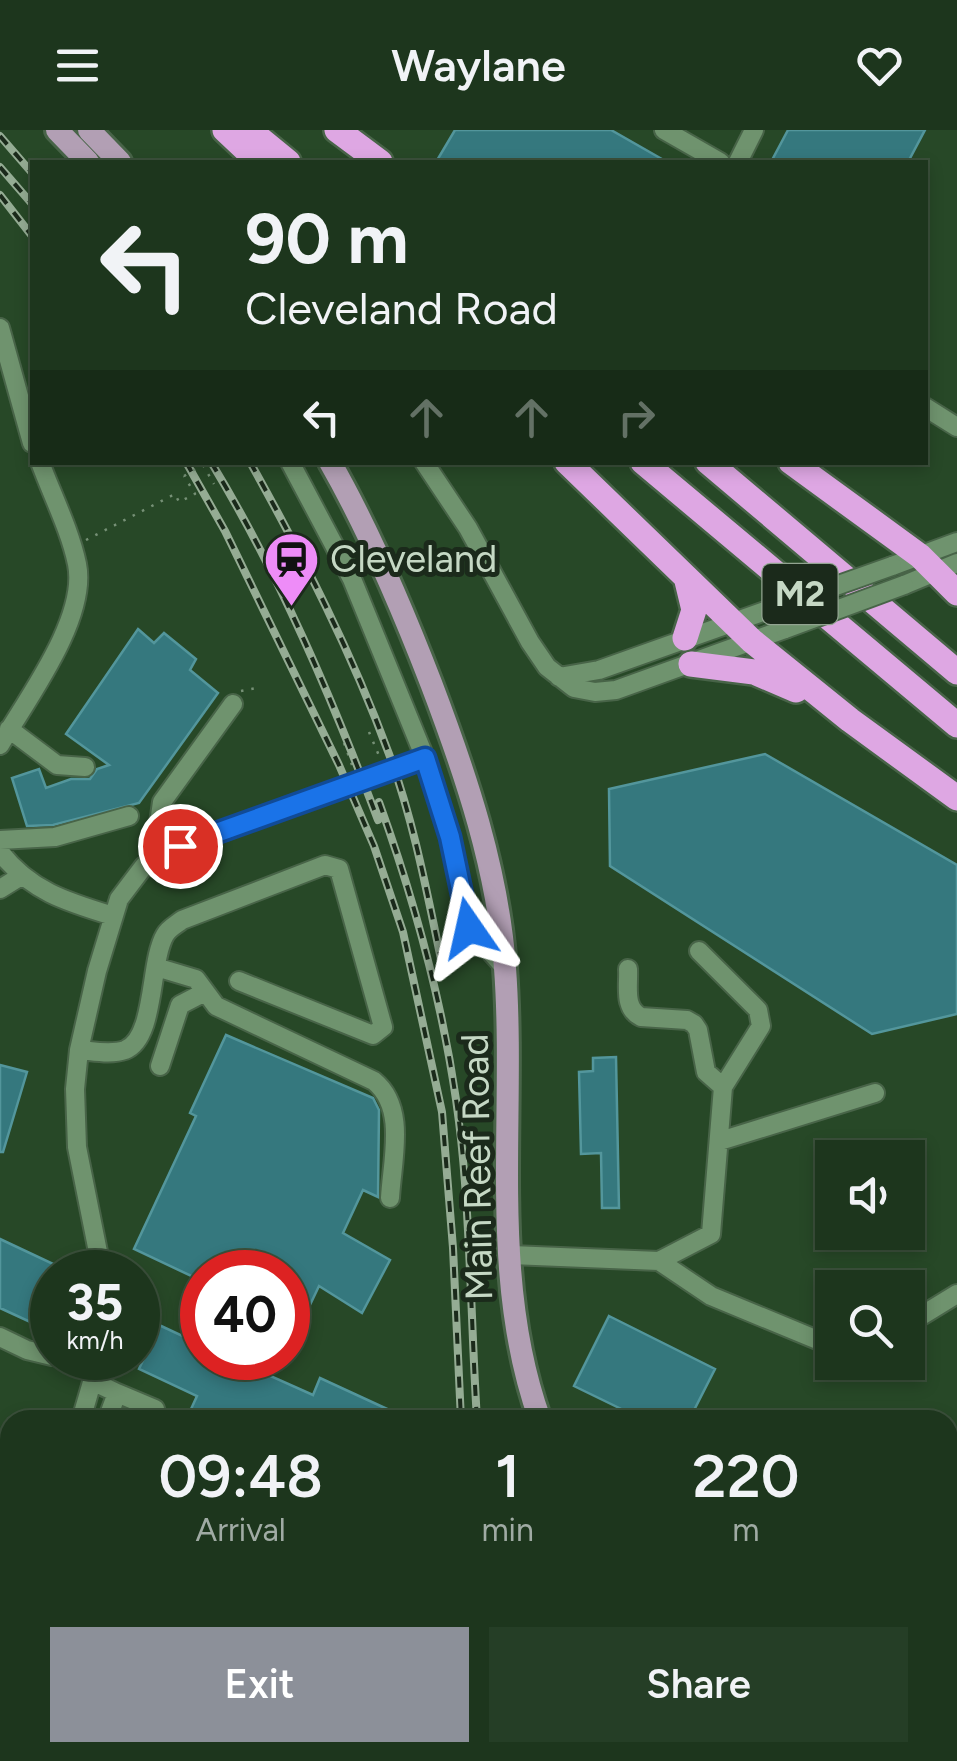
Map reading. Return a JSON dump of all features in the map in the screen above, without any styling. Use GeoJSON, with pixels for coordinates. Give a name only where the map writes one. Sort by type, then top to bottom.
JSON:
{"type":"FeatureCollection","features":[{"type":"Feature","properties":{"kind":"highway"},"geometry":{"type":"LineString","coordinates":[[225,130],[257,160]]}},
{"type":"Feature","properties":{"kind":"highway"},"geometry":{"type":"LineString","coordinates":[[249,130],[286,160]]}},
{"type":"Feature","properties":{"kind":"highway"},"geometry":{"type":"LineString","coordinates":[[316,130],[352,160]]}},
{"type":"Feature","properties":{"kind":"highway"},"geometry":{"type":"LineString","coordinates":[[336,130],[377,160]]}},
{"type":"Feature","properties":{"kind":"highway"},"geometry":{"type":"LineString","coordinates":[[570,465],[752,641],[957,798]]}},
{"type":"Feature","properties":{"kind":"highway","name":"M2"},"geometry":{"type":"LineString","coordinates":[[646,465],[957,726]]}},
{"type":"Feature","properties":{"kind":"highway","name":"M2"},"geometry":{"type":"LineString","coordinates":[[712,465],[957,672]]}},
{"type":"Feature","properties":{"kind":"highway"},"geometry":{"type":"LineString","coordinates":[[796,465],[937,563],[957,592]]}},
{"type":"Feature","properties":{"kind":"highway"},"geometry":{"type":"LineString","coordinates":[[685,638],[694,610],[686,578]]}},
{"type":"Feature","properties":{"kind":"highway"},"geometry":{"type":"LineString","coordinates":[[691,664],[770,676],[909,763]]}},
{"type":"Feature","properties":{"kind":"main road"},"geometry":{"type":"LineString","coordinates":[[57,130],[86,160]]}},
{"type":"Feature","properties":{"kind":"main road"},"geometry":{"type":"LineString","coordinates":[[89,130],[118,160]]}},
{"type":"Feature","properties":{"kind":"main road","name":"Main Reef Road"},"geometry":{"type":"LineString","coordinates":[[331,465],[393,591],[450,735],[492,870],[506,968],[511,1256],[520,1343],[537,1410]]}},
{"type":"Feature","properties":{"kind":"street"},"geometry":{"type":"LineString","coordinates":[[664,130],[716,160]]}},
{"type":"Feature","properties":{"kind":"street"},"geometry":{"type":"LineString","coordinates":[[739,160],[754,130]]}},
{"type":"Feature","properties":{"kind":"street"},"geometry":{"type":"LineString","coordinates":[[0,328],[30,436]]}},
{"type":"Feature","properties":{"kind":"street"},"geometry":{"type":"LineString","coordinates":[[928,409],[957,427]]}},
{"type":"Feature","properties":{"kind":"street"},"geometry":{"type":"LineString","coordinates":[[41,465],[78,564],[78,584],[54,654],[4,737],[56,765],[85,767]]}},
{"type":"Feature","properties":{"kind":"street"},"geometry":{"type":"LineString","coordinates":[[292,465],[352,579],[416,761],[450,837],[469,928],[506,968]]}},
{"type":"Feature","properties":{"kind":"street"},"geometry":{"type":"LineString","coordinates":[[426,465],[468,528],[530,642],[559,677],[574,688],[604,692],[904,585],[937,563],[957,542]]}},
{"type":"Feature","properties":{"kind":"street"},"geometry":{"type":"LineString","coordinates":[[559,677],[600,670],[892,566],[937,563]]}},
{"type":"Feature","properties":{"kind":"street"},"geometry":{"type":"LineString","coordinates":[[164,854],[162,802],[233,704]]}},
{"type":"Feature","properties":{"kind":"street"},"geometry":{"type":"LineString","coordinates":[[98,1250],[77,1147],[75,1090],[79,1050],[119,899],[136,875],[164,854],[416,761]]}},
{"type":"Feature","properties":{"kind":"street"},"geometry":{"type":"LineString","coordinates":[[0,840],[55,837],[129,816]]}},
{"type":"Feature","properties":{"kind":"street"},"geometry":{"type":"LineString","coordinates":[[0,852],[21,876],[47,894],[113,916]]}},
{"type":"Feature","properties":{"kind":"street"},"geometry":{"type":"LineString","coordinates":[[79,1050],[111,1052],[130,1048],[143,1032],[163,938],[182,920],[324,865],[339,870],[382,1027],[373,1036],[239,982]]}},
{"type":"Feature","properties":{"kind":"street"},"geometry":{"type":"LineString","coordinates":[[0,889],[21,876]]}},
{"type":"Feature","properties":{"kind":"street"},"geometry":{"type":"LineString","coordinates":[[511,1256],[658,1262],[712,1234],[723,1087],[762,1019],[758,1010],[699,951]]}},
{"type":"Feature","properties":{"kind":"street"},"geometry":{"type":"LineString","coordinates":[[156,967],[188,975],[216,1006],[384,1089],[395,1111],[390,1198]]}},
{"type":"Feature","properties":{"kind":"street"},"geometry":{"type":"LineString","coordinates":[[628,969],[629,1008],[641,1018],[687,1020],[694,1024],[706,1072],[723,1087]]}},
{"type":"Feature","properties":{"kind":"street"},"geometry":{"type":"LineString","coordinates":[[160,1066],[180,1006],[205,992]]}},
{"type":"Feature","properties":{"kind":"street"},"geometry":{"type":"LineString","coordinates":[[720,1142],[876,1094]]}},
{"type":"Feature","properties":{"kind":"street"},"geometry":{"type":"LineString","coordinates":[[658,1262],[711,1296],[815,1339]]}},
{"type":"Feature","properties":{"kind":"street"},"geometry":{"type":"LineString","coordinates":[[925,1314],[957,1294]]}},
{"type":"Feature","properties":{"kind":"street"},"geometry":{"type":"LineString","coordinates":[[0,1337],[30,1351]]}},
{"type":"Feature","properties":{"kind":"street"},"geometry":{"type":"LineString","coordinates":[[84,1410],[94,1380]]}},
{"type":"Feature","properties":{"kind":"street"},"geometry":{"type":"LineString","coordinates":[[107,1380],[118,1392],[154,1410]]}},
{"type":"Feature","properties":{"kind":"street"},"geometry":{"type":"LineString","coordinates":[[110,1410],[118,1392]]}},
{"type":"Feature","properties":{"kind":"path"},"geometry":{"type":"LineString","coordinates":[[72,547],[176,494],[180,502],[196,494],[184,476],[203,465]]}},
{"type":"Feature","properties":{"kind":"path"},"geometry":{"type":"LineString","coordinates":[[205,465],[214,484]]}},
{"type":"Feature","properties":{"kind":"path"},"geometry":{"type":"LineString","coordinates":[[238,465],[241,470]]}},
{"type":"Feature","properties":{"kind":"path"},"geometry":{"type":"LineString","coordinates":[[369,732],[386,772]]}},
{"type":"Feature","properties":{"kind":"path"},"geometry":{"type":"LineString","coordinates":[[344,743],[359,781]]}},
{"type":"Feature","properties":{"kind":"building"},"geometry":{"type":"Polygon","coordinates":[[[455,130],[611,130],[664,160],[437,160],[455,130]]]}},
{"type":"Feature","properties":{"kind":"building"},"geometry":{"type":"Polygon","coordinates":[[[788,130],[925,130],[909,160],[772,160],[788,130]]]}},
{"type":"Feature","properties":{"kind":"building"},"geometry":{"type":"Polygon","coordinates":[[[138,629],[154,643],[164,633],[196,659],[190,670],[218,693],[139,803],[53,825],[27,826],[12,778],[39,769],[46,788],[71,779],[90,779],[97,769],[109,765],[66,734],[138,629]]]}},
{"type":"Feature","properties":{"kind":"building"},"geometry":{"type":"Polygon","coordinates":[[[765,754],[957,865],[957,1014],[872,1034],[610,866],[609,789],[765,754]]]}},
{"type":"Feature","properties":{"kind":"building"},"geometry":{"type":"Polygon","coordinates":[[[226,1035],[373,1098],[379,1110],[378,1197],[363,1190],[343,1233],[390,1260],[362,1313],[319,1286],[310,1305],[310,1250],[180,1250],[180,1271],[160,1261],[160,1250],[134,1249],[196,1116],[190,1113],[226,1035]]]}},
{"type":"Feature","properties":{"kind":"building"},"geometry":{"type":"Polygon","coordinates":[[[616,1057],[619,1208],[602,1208],[601,1153],[581,1154],[579,1072],[593,1071],[593,1058],[616,1057]]]}},
{"type":"Feature","properties":{"kind":"building"},"geometry":{"type":"Polygon","coordinates":[[[0,1065],[27,1072],[3,1152],[0,1152],[0,1065]]]}},
{"type":"Feature","properties":{"kind":"building"},"geometry":{"type":"Polygon","coordinates":[[[0,1239],[30,1253],[30,1322],[0,1308],[0,1239]]]}},
{"type":"Feature","properties":{"kind":"building"},"geometry":{"type":"Polygon","coordinates":[[[609,1316],[715,1369],[694,1410],[623,1410],[574,1386],[609,1316]]]}},
{"type":"Feature","properties":{"kind":"building"},"geometry":{"type":"Polygon","coordinates":[[[160,1325],[180,1335],[180,1380],[279,1380],[313,1395],[320,1378],[389,1410],[191,1410],[197,1396],[160,1379],[160,1325]]]}},
{"type":"Feature","properties":{"kind":"railway"},"geometry":{"type":"LineString","coordinates":[[0,136],[30,171]]}},
{"type":"Feature","properties":{"kind":"railway"},"geometry":{"type":"LineString","coordinates":[[0,167],[30,202]]}},
{"type":"Feature","properties":{"kind":"railway"},"geometry":{"type":"LineString","coordinates":[[0,195],[30,233]]}},
{"type":"Feature","properties":{"kind":"railway"},"geometry":{"type":"LineString","coordinates":[[188,465],[225,531],[339,765],[374,846],[403,932],[442,1112],[461,1410]]}},
{"type":"Feature","properties":{"kind":"railway"},"geometry":{"type":"LineString","coordinates":[[213,465],[303,637],[378,820]]}},
{"type":"Feature","properties":{"kind":"railway"},"geometry":{"type":"LineString","coordinates":[[252,465],[326,606],[389,754],[413,832],[442,964]]}},
{"type":"Feature","properties":{"kind":"railway"},"geometry":{"type":"LineString","coordinates":[[379,802],[423,942],[454,1086],[465,1183],[476,1410]]}},
{"type":"Feature","properties":{"kind":"place","name":"Cleveland"},"geometry":{"type":"Point","coordinates":[291,608]}},
{"type":"Feature","properties":{"kind":"route"},"geometry":{"type":"LineString","coordinates":[[180,846],[425,758],[442,806],[469,928]]}}]}
